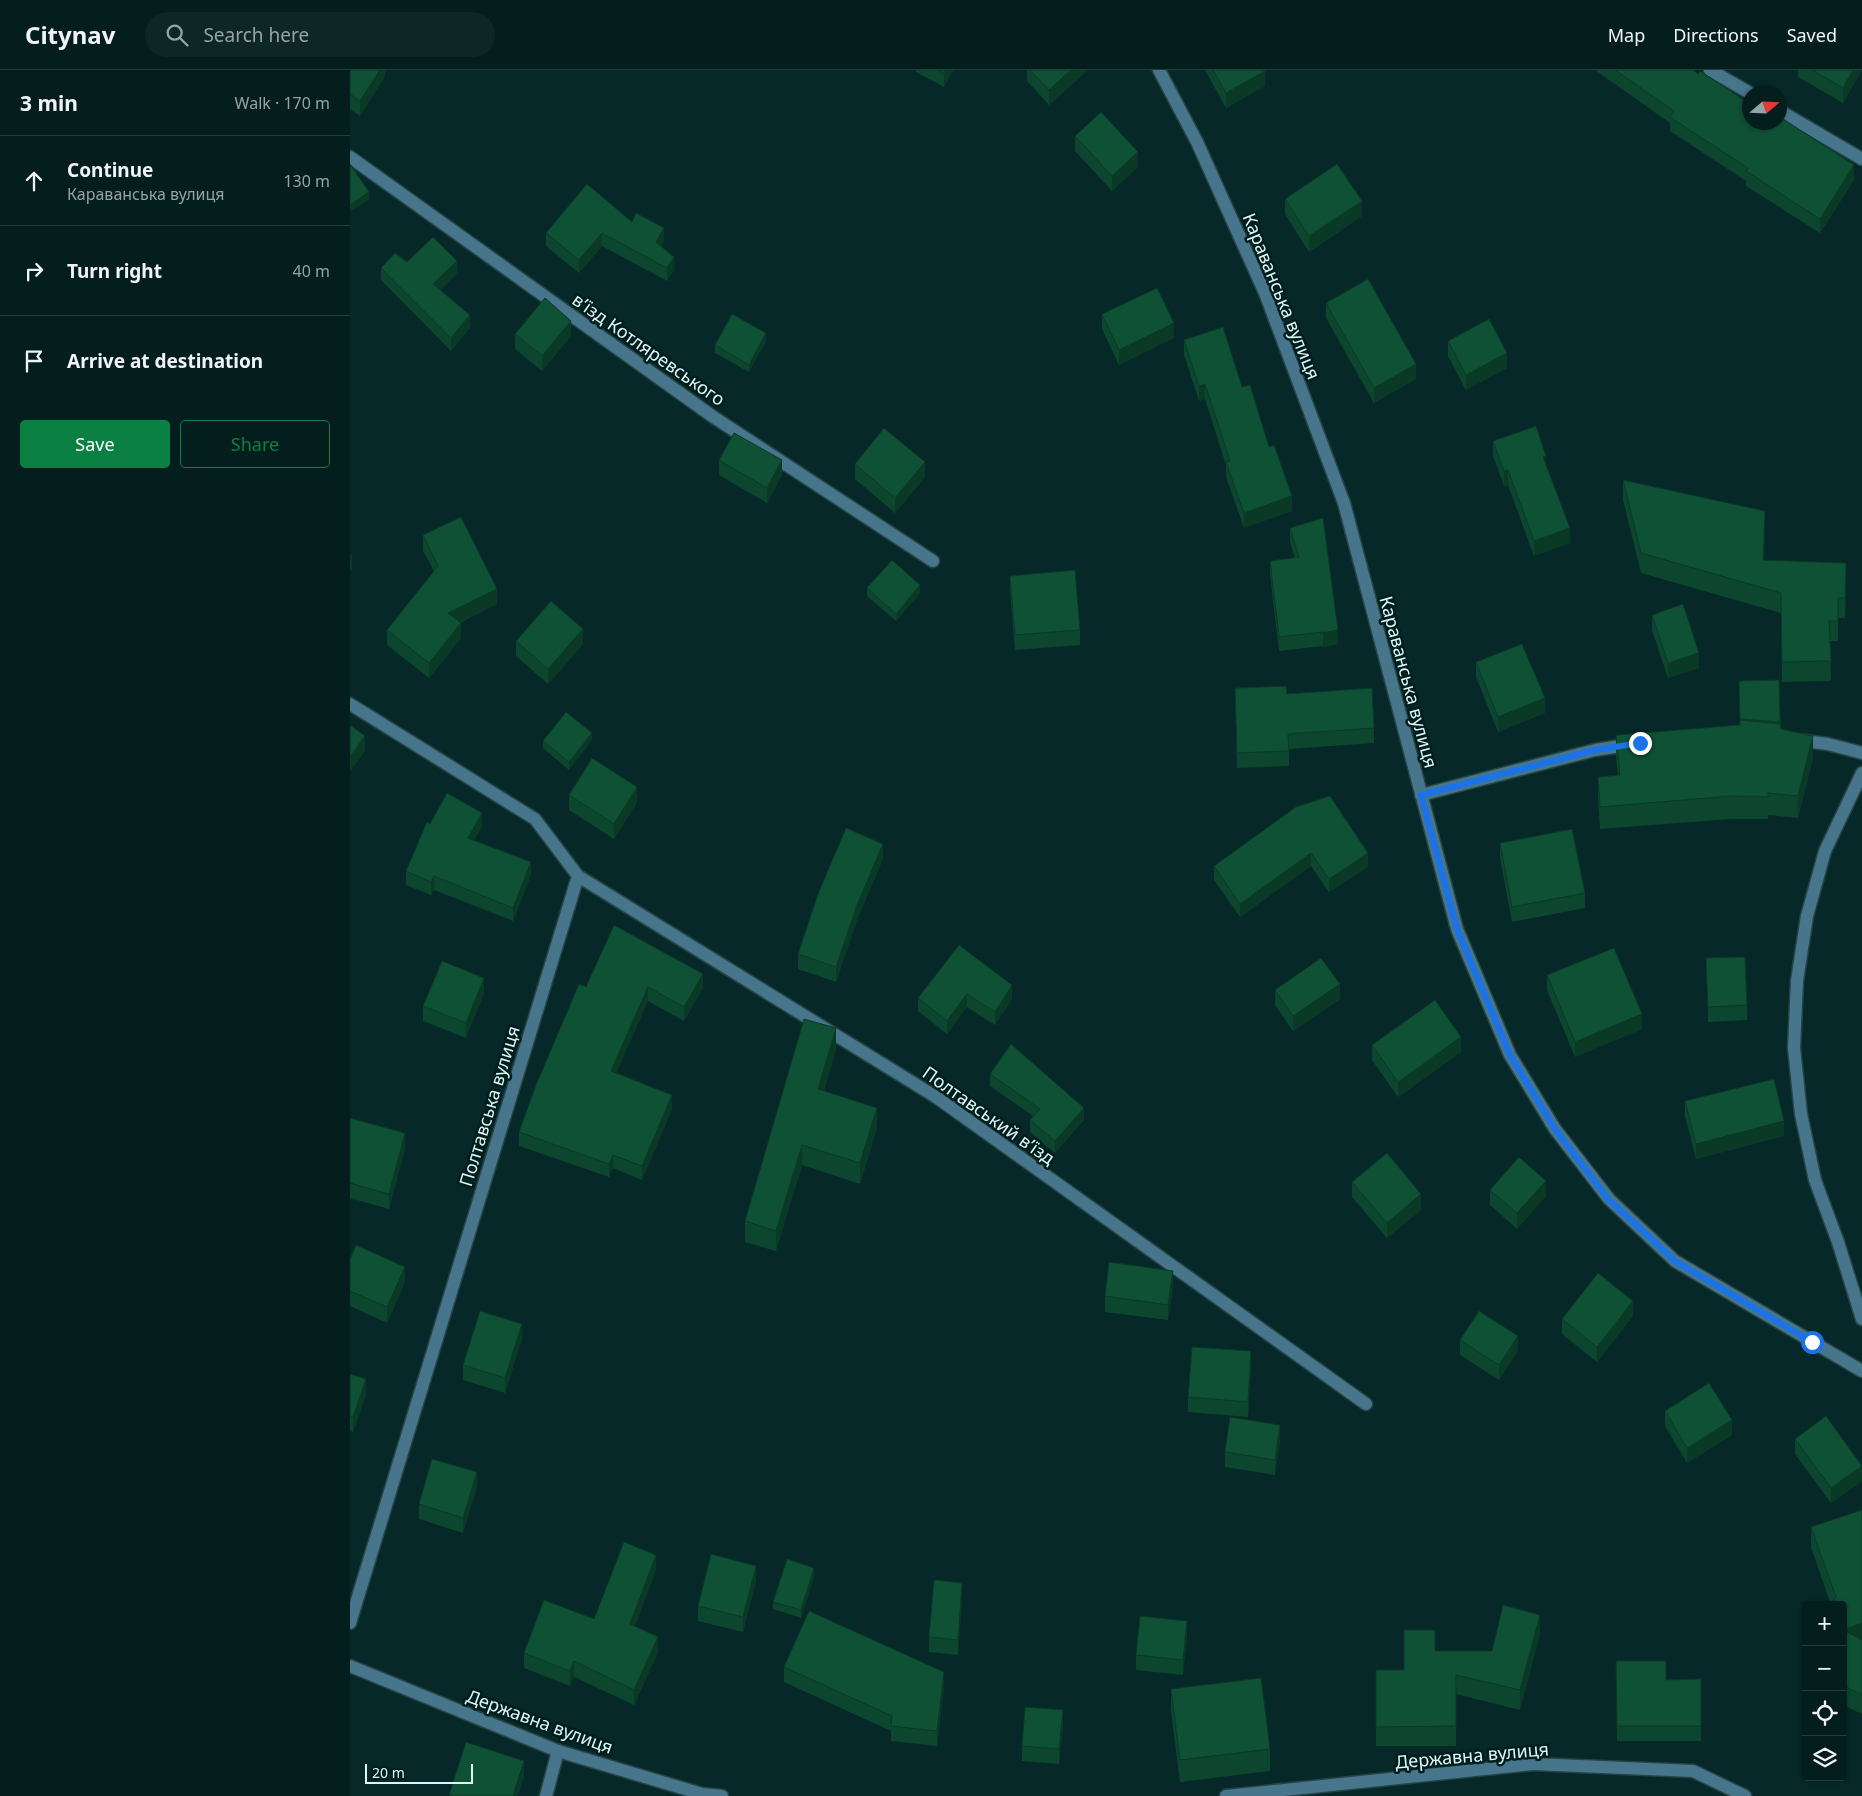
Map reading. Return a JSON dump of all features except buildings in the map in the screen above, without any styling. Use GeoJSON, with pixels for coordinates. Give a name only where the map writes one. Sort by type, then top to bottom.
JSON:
{"type":"FeatureCollection","features":[{"type":"Feature","properties":{"kind":"street","name":"Караванська вулиця"},"geometry":{"type":"LineString","coordinates":[[1160,70],[1197,142],[1264,294],[1344,503],[1457,929],[1510,1055],[1555,1129],[1608,1199],[1675,1261],[1862,1371]]}},
{"type":"Feature","properties":{"kind":"street"},"geometry":{"type":"LineString","coordinates":[[1710,70],[1742,88]]}},
{"type":"Feature","properties":{"kind":"street"},"geometry":{"type":"LineString","coordinates":[[1787,115],[1862,159]]}},
{"type":"Feature","properties":{"kind":"street","name":"в’їзд Котляревського"},"geometry":{"type":"LineString","coordinates":[[350,157],[704,410],[933,562]]}},
{"type":"Feature","properties":{"kind":"street"},"geometry":{"type":"LineString","coordinates":[[350,704],[535,819],[578,876]]}},
{"type":"Feature","properties":{"kind":"street"},"geometry":{"type":"LineString","coordinates":[[1780,738],[1828,744],[1862,753]]}},
{"type":"Feature","properties":{"kind":"street"},"geometry":{"type":"LineString","coordinates":[[1421,795],[1595,750],[1649,741]]}},
{"type":"Feature","properties":{"kind":"street"},"geometry":{"type":"LineString","coordinates":[[1862,773],[1825,852],[1807,916],[1797,981],[1794,1048],[1801,1114],[1815,1180],[1838,1242],[1862,1320]]}},
{"type":"Feature","properties":{"kind":"street","name":"Полтавський в’їзд"},"geometry":{"type":"LineString","coordinates":[[578,876],[936,1097],[1366,1404]]}},
{"type":"Feature","properties":{"kind":"street","name":"Полтавська вулиця"},"geometry":{"type":"LineString","coordinates":[[350,1623],[578,876]]}},
{"type":"Feature","properties":{"kind":"street","name":"Державна вулиця"},"geometry":{"type":"LineString","coordinates":[[350,1666],[558,1751],[702,1794],[722,1796]]}},
{"type":"Feature","properties":{"kind":"street"},"geometry":{"type":"LineString","coordinates":[[546,1796],[558,1751]]}},
{"type":"Feature","properties":{"kind":"street","name":"Державна вулиця"},"geometry":{"type":"LineString","coordinates":[[1226,1796],[1533,1764],[1693,1771],[1745,1796]]}},
{"type":"Feature","properties":{"kind":"route"},"geometry":{"type":"LineString","coordinates":[[1640,743],[1595,750],[1421,795],[1457,929],[1510,1055],[1555,1129],[1608,1199],[1675,1261],[1812,1342]]}}]}
